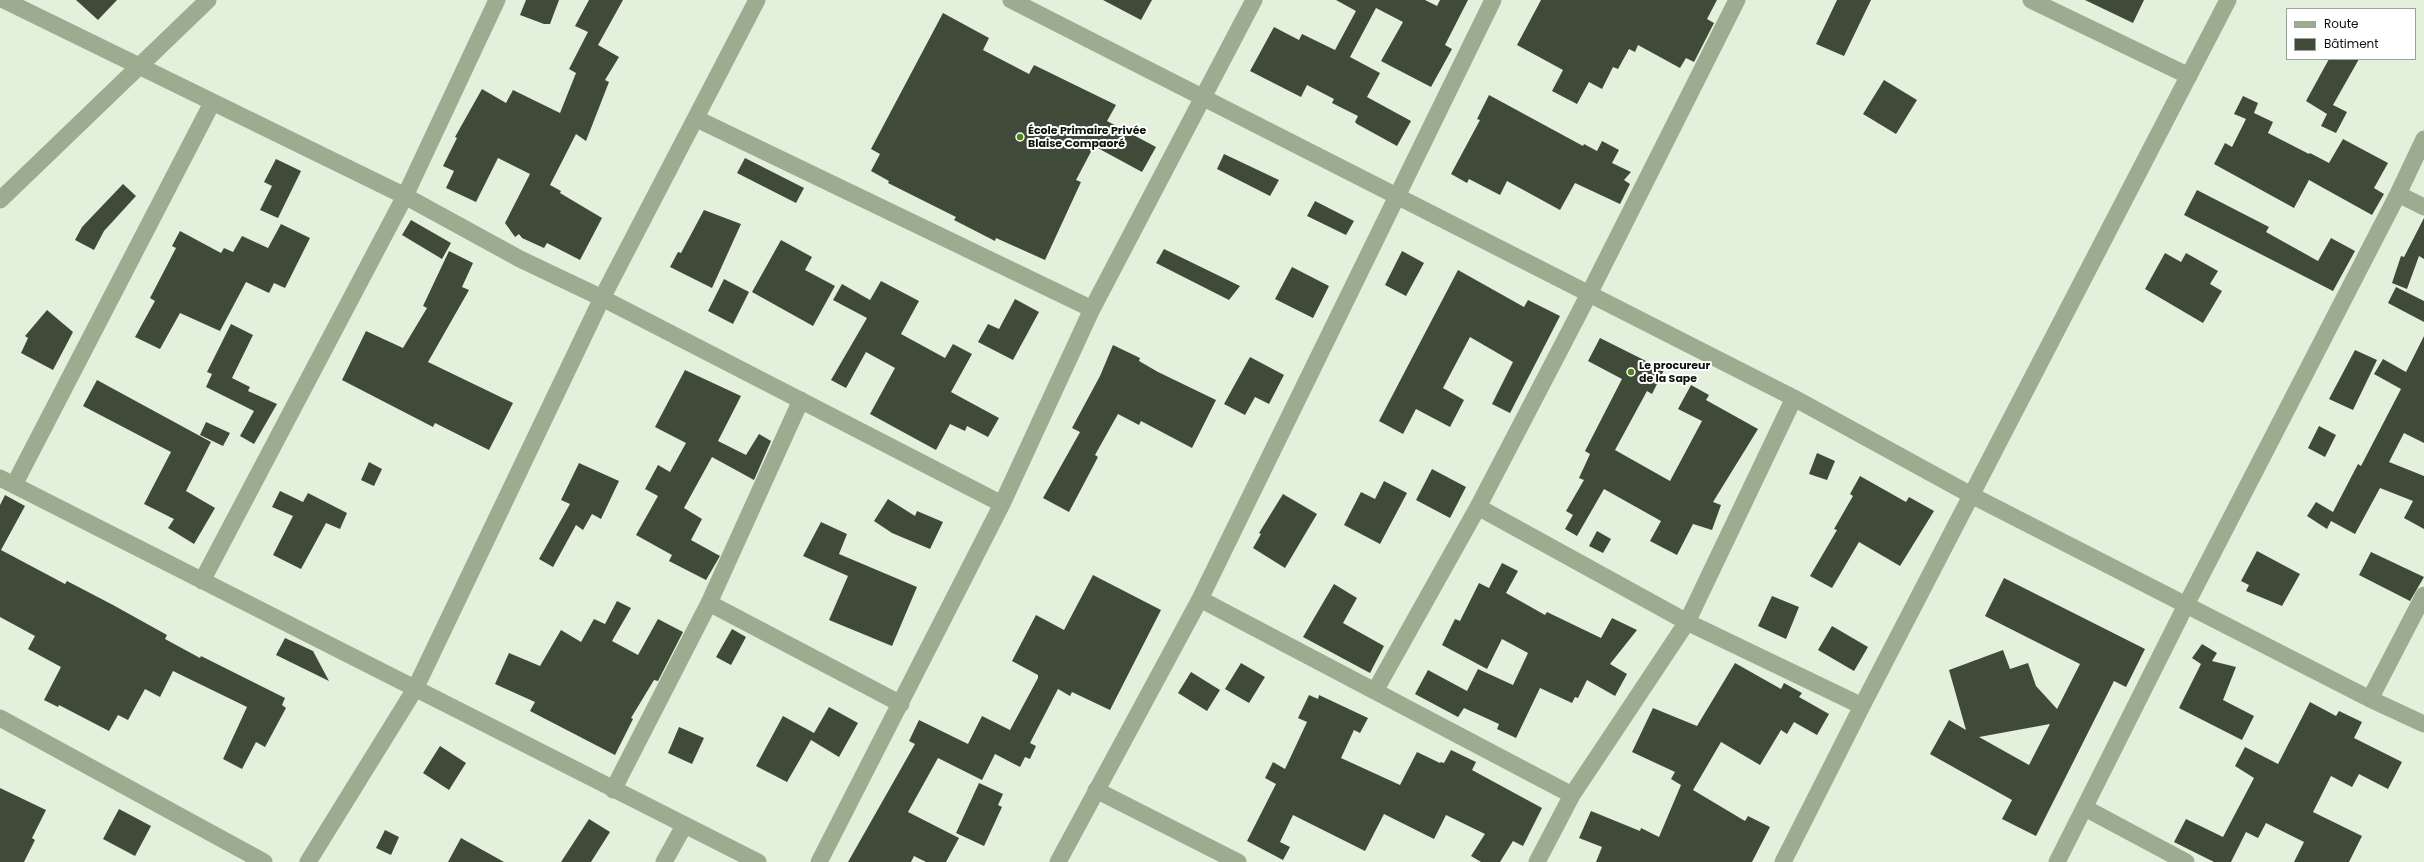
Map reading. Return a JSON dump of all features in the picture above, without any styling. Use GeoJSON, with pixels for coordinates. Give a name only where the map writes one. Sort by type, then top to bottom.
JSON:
{"type":"FeatureCollection","features":[{"type":"Feature","properties":{"kind":"street"},"geometry":{"type":"LineString","coordinates":[[4,0],[405,196],[520,259],[602,298],[1002,504]]}},
{"type":"Feature","properties":{"kind":"street"},"geometry":{"type":"LineString","coordinates":[[0,200],[208,0]]}},
{"type":"Feature","properties":{"kind":"street"},"geometry":{"type":"LineString","coordinates":[[202,581],[405,196],[496,0]]}},
{"type":"Feature","properties":{"kind":"street"},"geometry":{"type":"LineString","coordinates":[[308,862],[414,689],[602,298],[697,119],[757,0]]}},
{"type":"Feature","properties":{"kind":"street"},"geometry":{"type":"LineString","coordinates":[[1010,0],[1794,398],[1971,494],[2370,699],[2424,724]]}},
{"type":"Feature","properties":{"kind":"street"},"geometry":{"type":"LineString","coordinates":[[819,862],[1002,504],[1092,309],[1254,0]]}},
{"type":"Feature","properties":{"kind":"street"},"geometry":{"type":"LineString","coordinates":[[1375,691],[1478,507],[1589,294],[1737,0]]}},
{"type":"Feature","properties":{"kind":"street"},"geometry":{"type":"LineString","coordinates":[[2031,0],[2189,76]]}},
{"type":"Feature","properties":{"kind":"street"},"geometry":{"type":"LineString","coordinates":[[1783,862],[1971,494],[2228,0]]}},
{"type":"Feature","properties":{"kind":"street"},"geometry":{"type":"LineString","coordinates":[[1058,862],[1200,599],[1397,196],[1489,1]]}},
{"type":"Feature","properties":{"kind":"street"},"geometry":{"type":"LineString","coordinates":[[212,102],[7,482],[684,826],[758,862]]}},
{"type":"Feature","properties":{"kind":"street"},"geometry":{"type":"LineString","coordinates":[[697,119],[1092,309]]}},
{"type":"Feature","properties":{"kind":"street"},"geometry":{"type":"LineString","coordinates":[[2057,862],[2186,605],[2398,194],[2424,139]]}},
{"type":"Feature","properties":{"kind":"street"},"geometry":{"type":"LineString","coordinates":[[2398,194],[2424,207]]}},
{"type":"Feature","properties":{"kind":"street"},"geometry":{"type":"LineString","coordinates":[[1537,862],[1572,795],[1688,622],[1794,398]]}},
{"type":"Feature","properties":{"kind":"street"},"geometry":{"type":"LineString","coordinates":[[613,790],[709,603],[801,400]]}},
{"type":"Feature","properties":{"kind":"street"},"geometry":{"type":"LineString","coordinates":[[1478,507],[1688,622],[1862,706]]}},
{"type":"Feature","properties":{"kind":"street"},"geometry":{"type":"LineString","coordinates":[[2370,699],[2424,595]]}},
{"type":"Feature","properties":{"kind":"street"},"geometry":{"type":"LineString","coordinates":[[1200,599],[1572,795]]}},
{"type":"Feature","properties":{"kind":"street"},"geometry":{"type":"LineString","coordinates":[[709,603],[901,704]]}},
{"type":"Feature","properties":{"kind":"street"},"geometry":{"type":"LineString","coordinates":[[0,718],[264,862]]}},
{"type":"Feature","properties":{"kind":"street"},"geometry":{"type":"LineString","coordinates":[[1096,790],[1238,862]]}},
{"type":"Feature","properties":{"kind":"street"},"geometry":{"type":"LineString","coordinates":[[2085,808],[2186,862]]}},
{"type":"Feature","properties":{"kind":"street"},"geometry":{"type":"LineString","coordinates":[[664,862],[684,826]]}},
{"type":"Feature","properties":{"kind":"building"},"geometry":{"type":"Polygon","coordinates":[[[76,0],[117,0],[98,20],[76,0]]]}},
{"type":"Feature","properties":{"kind":"building"},"geometry":{"type":"Polygon","coordinates":[[[526,0],[559,0],[550,24],[544,24],[520,15],[526,0]]]}},
{"type":"Feature","properties":{"kind":"building"},"geometry":{"type":"Polygon","coordinates":[[[589,0],[623,0],[598,45],[619,57],[605,80],[609,82],[586,141],[576,134],[550,185],[561,191],[560,193],[602,218],[580,260],[547,243],[544,248],[522,238],[519,234],[515,237],[505,223],[530,174],[498,158],[476,202],[446,188],[454,171],[443,166],[457,138],[455,137],[482,89],[506,103],[513,90],[560,113],[576,73],[569,69],[588,32],[575,26],[589,0]]]}},
{"type":"Feature","properties":{"kind":"building"},"geometry":{"type":"Polygon","coordinates":[[[1103,0],[1152,0],[1141,20],[1103,0]]]}},
{"type":"Feature","properties":{"kind":"building"},"geometry":{"type":"Polygon","coordinates":[[[1336,0],[1425,0],[1437,6],[1440,0],[1468,0],[1445,45],[1452,49],[1431,87],[1381,61],[1403,22],[1376,8],[1350,57],[1380,73],[1367,97],[1411,121],[1397,146],[1357,124],[1355,122],[1358,116],[1332,103],[1334,99],[1307,85],[1301,97],[1250,71],[1274,27],[1299,40],[1302,34],[1335,50],[1356,11],[1336,0]]]}},
{"type":"Feature","properties":{"kind":"building"},"geometry":{"type":"Polygon","coordinates":[[[1541,0],[1717,0],[1707,19],[1714,23],[1694,62],[1686,58],[1680,68],[1638,45],[1635,52],[1629,49],[1618,69],[1613,67],[1602,89],[1589,82],[1577,104],[1552,91],[1563,70],[1517,45],[1541,0]]]}},
{"type":"Feature","properties":{"kind":"building"},"geometry":{"type":"Polygon","coordinates":[[[1837,0],[1871,0],[1844,56],[1816,44],[1837,0]]]}},
{"type":"Feature","properties":{"kind":"building"},"geometry":{"type":"Polygon","coordinates":[[[2085,0],[2144,0],[2133,23],[2085,0]]]}},
{"type":"Feature","properties":{"kind":"building"},"geometry":{"type":"Polygon","coordinates":[[[943,13],[989,38],[983,50],[1029,74],[1034,65],[1116,105],[1107,121],[1156,147],[1142,172],[1094,146],[1076,180],[1081,182],[1045,260],[996,238],[995,241],[954,220],[956,217],[888,183],[889,181],[871,171],[880,154],[871,149],[943,13]]]}},
{"type":"Feature","properties":{"kind":"building"},"geometry":{"type":"Polygon","coordinates":[[[2328,60],[2358,60],[2333,105],[2347,112],[2336,133],[2321,126],[2327,114],[2306,101],[2328,60]]]}},
{"type":"Feature","properties":{"kind":"building"},"geometry":{"type":"Polygon","coordinates":[[[1884,80],[1917,100],[1896,134],[1863,114],[1884,80]]]}},
{"type":"Feature","properties":{"kind":"building"},"geometry":{"type":"Polygon","coordinates":[[[1489,95],[1583,146],[1584,144],[1597,151],[1602,141],[1619,150],[1612,163],[1631,172],[1624,180],[1630,184],[1620,204],[1575,183],[1560,210],[1507,181],[1500,195],[1469,179],[1467,183],[1451,174],[1480,120],[1477,119],[1489,95]]]}},
{"type":"Feature","properties":{"kind":"building"},"geometry":{"type":"Polygon","coordinates":[[[2243,96],[2258,103],[2254,113],[2273,122],[2268,133],[2309,154],[2310,153],[2329,163],[2343,139],[2388,163],[2374,188],[2384,194],[2372,215],[2309,180],[2294,208],[2214,164],[2225,143],[2232,147],[2246,119],[2234,114],[2243,96]]]}},
{"type":"Feature","properties":{"kind":"building"},"geometry":{"type":"Polygon","coordinates":[[[1224,154],[1279,180],[1270,196],[1217,169],[1224,154]]]}},
{"type":"Feature","properties":{"kind":"building"},"geometry":{"type":"Polygon","coordinates":[[[745,158],[804,188],[796,203],[737,173],[745,158]]]}},
{"type":"Feature","properties":{"kind":"building"},"geometry":{"type":"Polygon","coordinates":[[[276,159],[301,171],[278,218],[260,210],[272,186],[264,182],[276,159]]]}},
{"type":"Feature","properties":{"kind":"building"},"geometry":{"type":"Polygon","coordinates":[[[123,184],[136,196],[104,231],[94,250],[75,240],[82,227],[123,184]]]}},
{"type":"Feature","properties":{"kind":"building"},"geometry":{"type":"Polygon","coordinates":[[[2197,190],[2269,227],[2266,232],[2318,261],[2331,238],[2355,251],[2333,291],[2184,215],[2197,190]]]}},
{"type":"Feature","properties":{"kind":"building"},"geometry":{"type":"Polygon","coordinates":[[[1315,201],[1354,221],[1346,235],[1307,216],[1315,201]]]}},
{"type":"Feature","properties":{"kind":"building"},"geometry":{"type":"Polygon","coordinates":[[[704,210],[741,224],[712,288],[670,267],[678,252],[681,253],[704,210]]]}},
{"type":"Feature","properties":{"kind":"building"},"geometry":{"type":"Polygon","coordinates":[[[2424,218],[2424,259],[2419,256],[2407,289],[2392,283],[2401,256],[2404,257],[2424,218]]]}},
{"type":"Feature","properties":{"kind":"building"},"geometry":{"type":"Polygon","coordinates":[[[411,220],[451,243],[442,259],[402,235],[411,220]]]}},
{"type":"Feature","properties":{"kind":"building"},"geometry":{"type":"Polygon","coordinates":[[[281,224],[310,238],[285,288],[274,283],[269,293],[246,282],[220,331],[180,313],[160,349],[135,337],[155,301],[150,298],[176,248],[172,246],[180,231],[221,253],[224,248],[233,252],[242,236],[268,248],[281,224]]]}},
{"type":"Feature","properties":{"kind":"building"},"geometry":{"type":"Polygon","coordinates":[[[781,240],[812,257],[805,270],[835,286],[813,326],[752,292],[781,240]]]}},
{"type":"Feature","properties":{"kind":"building"},"geometry":{"type":"Polygon","coordinates":[[[1164,249],[1240,286],[1229,300],[1156,263],[1164,249]]]}},
{"type":"Feature","properties":{"kind":"building"},"geometry":{"type":"Polygon","coordinates":[[[449,251],[473,263],[462,287],[469,290],[428,362],[513,403],[489,450],[435,423],[433,427],[342,380],[366,331],[403,348],[427,308],[423,306],[449,251]]]}},
{"type":"Feature","properties":{"kind":"building"},"geometry":{"type":"Polygon","coordinates":[[[1402,251],[1424,263],[1406,296],[1385,285],[1402,251]]]}},
{"type":"Feature","properties":{"kind":"building"},"geometry":{"type":"Polygon","coordinates":[[[2165,253],[2181,262],[2186,253],[2218,271],[2210,284],[2222,291],[2203,323],[2145,289],[2165,253]]]}},
{"type":"Feature","properties":{"kind":"building"},"geometry":{"type":"Polygon","coordinates":[[[1292,267],[1329,286],[1313,318],[1275,299],[1292,267]]]}},
{"type":"Feature","properties":{"kind":"building"},"geometry":{"type":"Polygon","coordinates":[[[1458,270],[1524,307],[1528,300],[1560,316],[1510,413],[1492,404],[1513,362],[1470,337],[1443,388],[1464,400],[1450,427],[1416,409],[1403,434],[1379,421],[1458,270]]]}},
{"type":"Feature","properties":{"kind":"building"},"geometry":{"type":"Polygon","coordinates":[[[724,279],[749,292],[733,324],[708,311],[724,279]]]}},
{"type":"Feature","properties":{"kind":"building"},"geometry":{"type":"Polygon","coordinates":[[[881,281],[919,301],[901,334],[945,358],[953,344],[972,354],[951,392],[999,418],[988,437],[967,426],[965,431],[950,424],[936,450],[870,414],[895,368],[866,352],[846,388],[831,380],[867,318],[833,300],[842,284],[870,300],[881,281]]]}},
{"type":"Feature","properties":{"kind":"building"},"geometry":{"type":"Polygon","coordinates":[[[2396,287],[2424,301],[2424,322],[2388,303],[2396,287]]]}},
{"type":"Feature","properties":{"kind":"building"},"geometry":{"type":"Polygon","coordinates":[[[1015,299],[1039,312],[1013,360],[978,342],[988,324],[999,329],[1015,299]]]}},
{"type":"Feature","properties":{"kind":"building"},"geometry":{"type":"Polygon","coordinates":[[[47,310],[73,332],[53,370],[21,353],[28,338],[25,336],[47,310]]]}},
{"type":"Feature","properties":{"kind":"building"},"geometry":{"type":"Polygon","coordinates":[[[231,324],[253,335],[232,378],[250,387],[248,391],[277,404],[254,444],[240,436],[254,411],[206,387],[212,374],[207,372],[231,324]]]}},
{"type":"Feature","properties":{"kind":"building"},"geometry":{"type":"Polygon","coordinates":[[[2424,336],[2424,443],[2404,433],[2389,462],[2424,476],[2424,529],[2404,518],[2413,501],[2380,488],[2355,534],[2331,521],[2327,529],[2307,516],[2316,502],[2333,512],[2358,464],[2361,466],[2401,389],[2374,374],[2383,359],[2406,372],[2424,336]]]}},
{"type":"Feature","properties":{"kind":"building"},"geometry":{"type":"Polygon","coordinates":[[[1600,338],[1664,370],[1652,394],[1647,391],[1615,450],[1670,481],[1702,421],[1678,409],[1691,385],[1709,395],[1706,400],[1758,429],[1713,502],[1721,505],[1712,530],[1693,524],[1677,555],[1650,541],[1661,521],[1604,489],[1577,536],[1565,529],[1573,515],[1566,511],[1584,480],[1579,478],[1590,454],[1585,451],[1622,379],[1588,361],[1600,338]]]}},
{"type":"Feature","properties":{"kind":"building"},"geometry":{"type":"Polygon","coordinates":[[[1113,345],[1140,358],[1139,361],[1158,372],[1216,400],[1192,448],[1141,421],[1139,425],[1118,414],[1095,455],[1098,457],[1069,512],[1043,498],[1080,432],[1072,428],[1100,376],[1113,345]]]}},
{"type":"Feature","properties":{"kind":"building"},"geometry":{"type":"Polygon","coordinates":[[[2355,350],[2377,360],[2353,410],[2329,399],[2355,350]]]}},
{"type":"Feature","properties":{"kind":"building"},"geometry":{"type":"Polygon","coordinates":[[[1250,357],[1284,375],[1269,404],[1255,397],[1245,415],[1224,404],[1250,357]]]}},
{"type":"Feature","properties":{"kind":"building"},"geometry":{"type":"Polygon","coordinates":[[[685,370],[741,396],[718,441],[746,455],[759,434],[771,441],[754,480],[712,457],[684,508],[702,519],[691,540],[720,556],[706,580],[669,561],[672,555],[636,535],[658,496],[645,489],[658,465],[670,472],[686,443],[655,427],[685,370]]]}},
{"type":"Feature","properties":{"kind":"building"},"geometry":{"type":"Polygon","coordinates":[[[97,380],[211,442],[186,491],[215,508],[194,544],[168,528],[174,519],[144,504],[171,452],[83,406],[97,380]]]}},
{"type":"Feature","properties":{"kind":"building"},"geometry":{"type":"Polygon","coordinates":[[[206,422],[230,433],[223,446],[200,435],[206,422]]]}},
{"type":"Feature","properties":{"kind":"building"},"geometry":{"type":"Polygon","coordinates":[[[2319,426],[2336,435],[2325,457],[2308,448],[2319,426]]]}},
{"type":"Feature","properties":{"kind":"building"},"geometry":{"type":"Polygon","coordinates":[[[1817,453],[1835,461],[1827,480],[1809,474],[1817,453]]]}},
{"type":"Feature","properties":{"kind":"building"},"geometry":{"type":"Polygon","coordinates":[[[369,462],[382,469],[374,486],[361,480],[369,462]]]}},
{"type":"Feature","properties":{"kind":"building"},"geometry":{"type":"Polygon","coordinates":[[[579,463],[619,481],[601,519],[592,514],[583,530],[576,525],[553,567],[539,559],[570,504],[561,500],[579,463]]]}},
{"type":"Feature","properties":{"kind":"building"},"geometry":{"type":"Polygon","coordinates":[[[1432,469],[1466,487],[1450,518],[1416,500],[1432,469]]]}},
{"type":"Feature","properties":{"kind":"building"},"geometry":{"type":"Polygon","coordinates":[[[1860,476],[1906,502],[1909,497],[1934,511],[1900,566],[1859,542],[1832,588],[1810,576],[1837,530],[1834,529],[1853,496],[1850,494],[1860,476]]]}},
{"type":"Feature","properties":{"kind":"building"},"geometry":{"type":"Polygon","coordinates":[[[1384,481],[1407,493],[1380,544],[1344,525],[1361,492],[1375,499],[1384,481]]]}},
{"type":"Feature","properties":{"kind":"building"},"geometry":{"type":"Polygon","coordinates":[[[280,491],[303,502],[308,493],[347,513],[340,529],[326,523],[301,569],[273,555],[293,516],[272,507],[280,491]]]}},
{"type":"Feature","properties":{"kind":"building"},"geometry":{"type":"Polygon","coordinates":[[[1283,494],[1317,514],[1285,568],[1253,548],[1261,534],[1259,533],[1283,494]]]}},
{"type":"Feature","properties":{"kind":"building"},"geometry":{"type":"Polygon","coordinates":[[[5,495],[25,506],[1,550],[65,584],[67,581],[113,605],[167,635],[165,639],[200,658],[201,656],[285,698],[282,705],[286,708],[265,747],[256,742],[242,769],[223,759],[247,707],[173,671],[160,697],[145,689],[128,720],[118,715],[109,731],[59,705],[58,707],[44,700],[61,667],[28,649],[35,636],[0,617],[0,505],[5,495]]]}},
{"type":"Feature","properties":{"kind":"building"},"geometry":{"type":"Polygon","coordinates":[[[888,499],[915,516],[917,511],[943,522],[930,549],[892,533],[874,521],[888,499]]]}},
{"type":"Feature","properties":{"kind":"building"},"geometry":{"type":"Polygon","coordinates":[[[821,522],[847,534],[839,554],[917,587],[892,646],[829,620],[848,576],[803,556],[821,522]]]}},
{"type":"Feature","properties":{"kind":"building"},"geometry":{"type":"Polygon","coordinates":[[[1597,531],[1611,539],[1603,553],[1589,546],[1597,531]]]}},
{"type":"Feature","properties":{"kind":"building"},"geometry":{"type":"Polygon","coordinates":[[[2257,551],[2300,574],[2282,606],[2246,591],[2249,585],[2241,581],[2257,551]]]}},
{"type":"Feature","properties":{"kind":"building"},"geometry":{"type":"Polygon","coordinates":[[[2371,552],[2424,577],[2410,601],[2359,575],[2371,552]]]}},
{"type":"Feature","properties":{"kind":"building"},"geometry":{"type":"Polygon","coordinates":[[[1502,563],[1518,571],[1506,593],[1545,615],[1547,612],[1601,638],[1612,618],[1637,630],[1610,664],[1627,674],[1615,696],[1587,680],[1578,698],[1575,697],[1572,703],[1540,688],[1516,738],[1497,729],[1499,724],[1464,708],[1458,717],[1415,694],[1428,670],[1467,691],[1478,669],[1513,685],[1528,653],[1502,639],[1487,669],[1442,645],[1455,619],[1460,621],[1479,583],[1489,588],[1502,563]]]}},
{"type":"Feature","properties":{"kind":"building"},"geometry":{"type":"Polygon","coordinates":[[[1093,575],[1161,610],[1110,710],[1072,692],[1070,696],[1058,689],[1030,743],[1036,746],[1030,759],[1025,757],[1020,767],[995,754],[982,780],[938,758],[908,812],[959,838],[946,862],[926,862],[914,856],[911,862],[848,862],[915,744],[909,741],[919,720],[968,744],[982,716],[1010,730],[1038,678],[1038,675],[1012,661],[1036,615],[1064,630],[1093,575]]]}},
{"type":"Feature","properties":{"kind":"building"},"geometry":{"type":"Polygon","coordinates":[[[2004,578],[2145,649],[2126,687],[2114,681],[2036,836],[2002,819],[2012,800],[1930,754],[1949,720],[1966,730],[1949,670],[2003,650],[2010,669],[2028,663],[2036,686],[2057,709],[2080,664],[1985,616],[2004,578]],[[2050,724],[1979,737],[2029,765],[2050,724]]]}},
{"type":"Feature","properties":{"kind":"building"},"geometry":{"type":"Polygon","coordinates":[[[1334,584],[1357,598],[1343,623],[1384,646],[1370,673],[1303,637],[1334,584]]]}},
{"type":"Feature","properties":{"kind":"building"},"geometry":{"type":"Polygon","coordinates":[[[1772,596],[1799,607],[1786,639],[1758,626],[1772,596]]]}},
{"type":"Feature","properties":{"kind":"building"},"geometry":{"type":"Polygon","coordinates":[[[617,601],[631,608],[612,641],[638,655],[658,619],[683,632],[658,681],[654,680],[631,718],[633,719],[615,755],[530,711],[535,702],[495,684],[509,653],[540,666],[561,630],[581,642],[594,619],[605,624],[617,601]]]}},
{"type":"Feature","properties":{"kind":"building"},"geometry":{"type":"Polygon","coordinates":[[[1832,626],[1868,647],[1854,671],[1818,650],[1832,626]]]}},
{"type":"Feature","properties":{"kind":"building"},"geometry":{"type":"Polygon","coordinates":[[[732,629],[746,637],[731,665],[716,657],[732,629]]]}},
{"type":"Feature","properties":{"kind":"building"},"geometry":{"type":"Polygon","coordinates":[[[285,638],[313,651],[329,681],[276,655],[285,638]]]}},
{"type":"Feature","properties":{"kind":"building"},"geometry":{"type":"Polygon","coordinates":[[[2202,644],[2217,653],[2212,661],[2236,667],[2223,700],[2254,716],[2242,740],[2179,708],[2201,664],[2192,658],[2202,644]]]}},
{"type":"Feature","properties":{"kind":"building"},"geometry":{"type":"Polygon","coordinates":[[[1241,663],[1265,677],[1249,703],[1225,689],[1241,663]]]}},
{"type":"Feature","properties":{"kind":"building"},"geometry":{"type":"Polygon","coordinates":[[[1735,663],[1781,689],[1784,683],[1802,693],[1799,697],[1829,714],[1817,735],[1794,722],[1787,734],[1781,730],[1760,765],[1721,742],[1693,790],[1745,821],[1748,816],[1770,827],[1752,862],[1596,862],[1602,847],[1579,838],[1591,811],[1640,831],[1641,828],[1659,837],[1681,785],[1671,779],[1675,772],[1632,752],[1653,708],[1697,726],[1735,663]]]}},
{"type":"Feature","properties":{"kind":"building"},"geometry":{"type":"Polygon","coordinates":[[[1191,672],[1220,690],[1207,711],[1178,693],[1191,672]]]}},
{"type":"Feature","properties":{"kind":"building"},"geometry":{"type":"Polygon","coordinates":[[[1309,695],[1318,699],[1319,695],[1368,718],[1360,733],[1354,730],[1341,758],[1400,785],[1417,752],[1440,763],[1444,763],[1451,750],[1476,762],[1472,770],[1542,808],[1523,846],[1513,841],[1500,862],[1481,862],[1471,856],[1485,834],[1446,815],[1434,839],[1384,814],[1365,851],[1293,815],[1280,842],[1290,847],[1283,860],[1247,841],[1276,784],[1265,778],[1273,762],[1285,769],[1307,722],[1298,718],[1309,695]]]}},
{"type":"Feature","properties":{"kind":"building"},"geometry":{"type":"Polygon","coordinates":[[[2310,702],[2336,716],[2339,711],[2362,722],[2354,738],[2402,762],[2388,789],[2359,774],[2352,787],[2331,776],[2313,812],[2362,836],[2349,862],[2294,862],[2304,842],[2266,823],[2258,838],[2246,832],[2231,862],[2214,862],[2174,842],[2186,819],[2223,837],[2254,778],[2235,766],[2245,747],[2278,764],[2310,702]]]}},
{"type":"Feature","properties":{"kind":"building"},"geometry":{"type":"Polygon","coordinates":[[[829,707],[858,723],[839,757],[811,740],[787,782],[756,766],[783,716],[814,733],[829,707]]]}},
{"type":"Feature","properties":{"kind":"building"},"geometry":{"type":"Polygon","coordinates":[[[679,727],[704,738],[692,764],[668,753],[679,727]]]}},
{"type":"Feature","properties":{"kind":"building"},"geometry":{"type":"Polygon","coordinates":[[[440,746],[466,763],[449,790],[423,773],[440,746]]]}},
{"type":"Feature","properties":{"kind":"building"},"geometry":{"type":"Polygon","coordinates":[[[979,783],[1003,794],[998,805],[1002,807],[984,846],[956,833],[979,783]]]}},
{"type":"Feature","properties":{"kind":"building"},"geometry":{"type":"Polygon","coordinates":[[[0,788],[46,810],[32,838],[35,840],[24,862],[0,862],[0,788]]]}},
{"type":"Feature","properties":{"kind":"building"},"geometry":{"type":"Polygon","coordinates":[[[119,809],[151,826],[135,856],[103,839],[119,809]]]}},
{"type":"Feature","properties":{"kind":"building"},"geometry":{"type":"Polygon","coordinates":[[[589,819],[610,832],[591,862],[561,862],[589,819]]]}},
{"type":"Feature","properties":{"kind":"building"},"geometry":{"type":"Polygon","coordinates":[[[385,830],[399,837],[391,855],[376,848],[385,830]]]}},
{"type":"Feature","properties":{"kind":"building"},"geometry":{"type":"Polygon","coordinates":[[[461,838],[504,862],[448,862],[461,838]]]}},
{"type":"Feature","properties":{"kind":"place","name":"École Primaire Privée Blaise Compaoré"},"geometry":{"type":"Point","coordinates":[1020,137]}},
{"type":"Feature","properties":{"kind":"place","name":"Le procureur de la Sape"},"geometry":{"type":"Point","coordinates":[1631,372]}}]}
